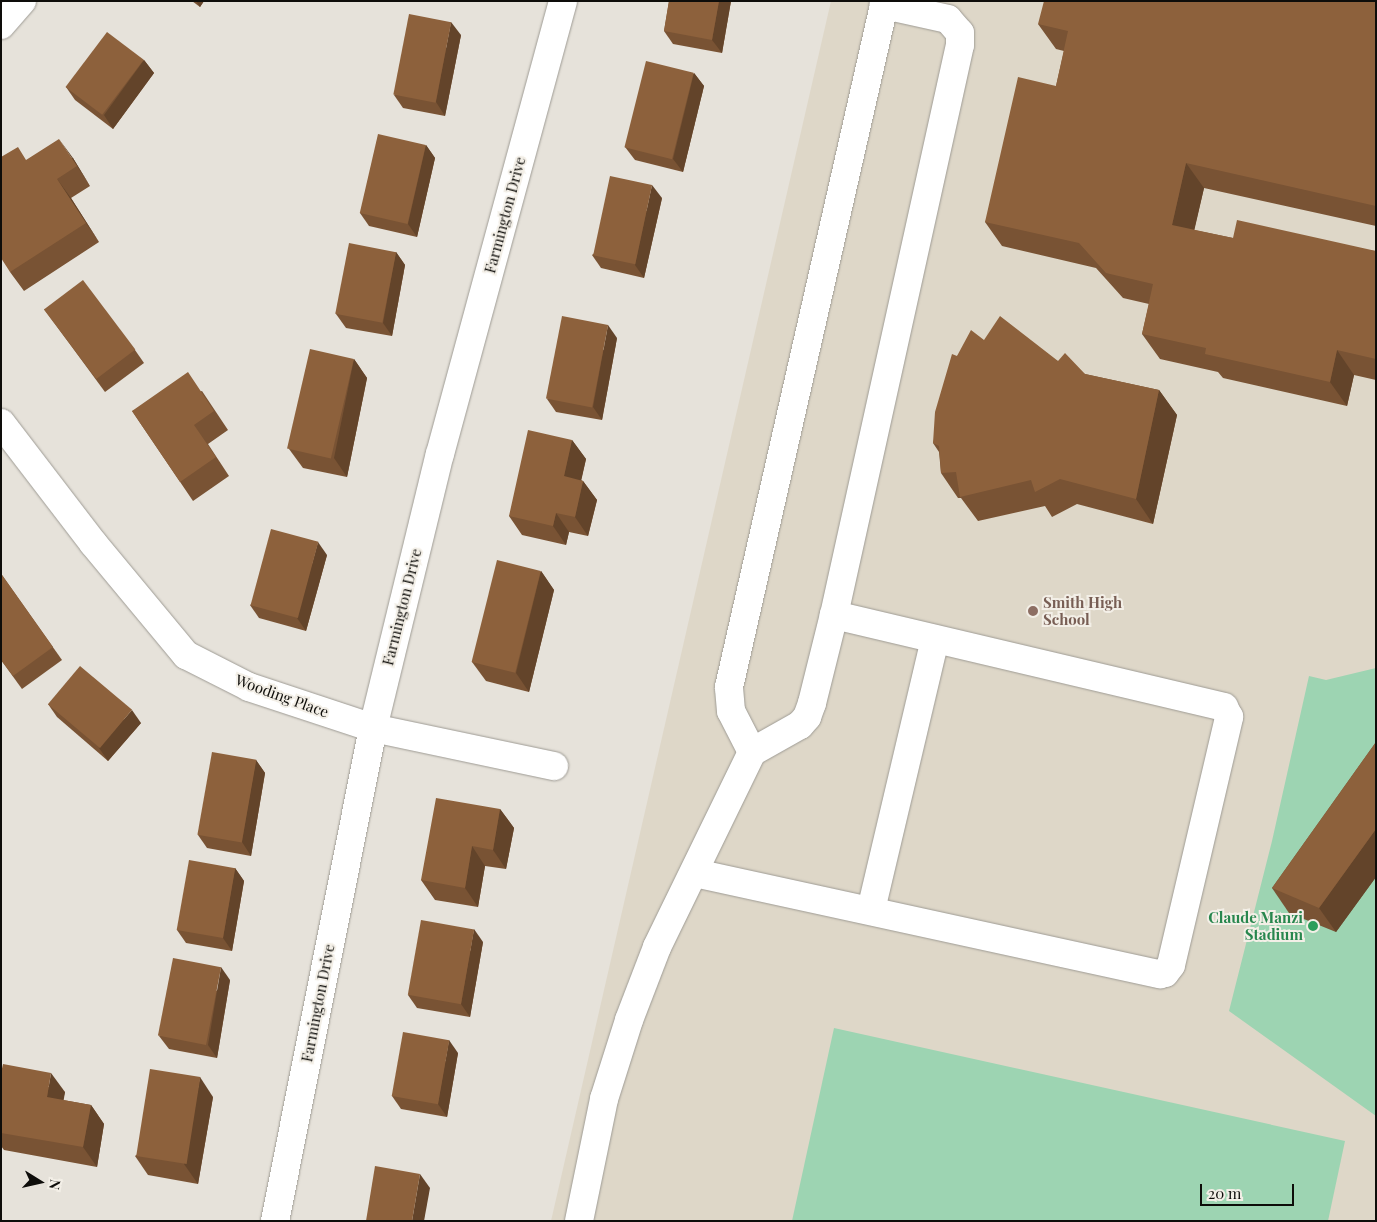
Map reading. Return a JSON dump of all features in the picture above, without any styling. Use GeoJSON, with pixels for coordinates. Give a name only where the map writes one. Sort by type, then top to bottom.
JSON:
{"type":"FeatureCollection","features":[{"type":"Feature","properties":{"kind":"street"},"geometry":{"type":"LineString","coordinates":[[1,25],[22,1]]}},
{"type":"Feature","properties":{"kind":"street","name":"Farmington Drive"},"geometry":{"type":"LineString","coordinates":[[275,1221],[373,728],[440,454],[563,1]]}},
{"type":"Feature","properties":{"kind":"street"},"geometry":{"type":"LineString","coordinates":[[579,1221],[604,1099],[629,1020],[658,947],[752,752],[800,724],[807,717],[812,704],[834,616],[960,45],[960,33],[950,10],[885,3],[729,687],[731,711],[752,752]]}},
{"type":"Feature","properties":{"kind":"street","name":"Wooding Place"},"geometry":{"type":"LineString","coordinates":[[1,423],[99,550],[186,655],[249,688],[373,728],[554,766]]}},
{"type":"Feature","properties":{"kind":"street"},"geometry":{"type":"LineString","coordinates":[[695,873],[1160,974],[1166,973],[1171,965],[1229,717],[1224,706],[834,616]]}},
{"type":"Feature","properties":{"kind":"street"},"geometry":{"type":"LineString","coordinates":[[871,910],[935,639]]}},
{"type":"Feature","properties":{"kind":"shaded area","name":"Smith High School"},"geometry":{"type":"Polygon","coordinates":[[[831,1],[1376,1],[1376,1221],[551,1221],[831,1]]]}},
{"type":"Feature","properties":{"kind":"green space","name":"Claude Manzi Stadium"},"geometry":{"type":"Polygon","coordinates":[[[1376,668],[1376,1116],[1229,1011],[1272,841],[1309,676],[1326,680],[1376,668]]]}},
{"type":"Feature","properties":{"kind":"green space"},"geometry":{"type":"Polygon","coordinates":[[[834,1028],[1345,1141],[1328,1221],[792,1221],[834,1028]]]}},
{"type":"Feature","properties":{"kind":"building"},"geometry":{"type":"Polygon","coordinates":[[[669,1],[719,1],[712,40],[664,31],[669,1]]]}},
{"type":"Feature","properties":{"kind":"building"},"geometry":{"type":"Polygon","coordinates":[[[1044,1],[1376,1],[1376,206],[1186,163],[1172,225],[1233,238],[1237,220],[1376,251],[1376,359],[1337,350],[1330,382],[1205,354],[1206,348],[1142,334],[1153,284],[1106,273],[1079,243],[985,222],[1018,77],[1056,86],[1068,31],[1038,24],[1044,1]]]}},
{"type":"Feature","properties":{"kind":"building"},"geometry":{"type":"Polygon","coordinates":[[[409,14],[451,22],[436,103],[393,94],[409,14]]]}},
{"type":"Feature","properties":{"kind":"building"},"geometry":{"type":"Polygon","coordinates":[[[107,32],[144,60],[102,115],[65,87],[107,32]]]}},
{"type":"Feature","properties":{"kind":"building"},"geometry":{"type":"Polygon","coordinates":[[[646,61],[694,73],[672,159],[624,147],[646,61]]]}},
{"type":"Feature","properties":{"kind":"building"},"geometry":{"type":"Polygon","coordinates":[[[378,134],[426,145],[408,224],[360,213],[378,134]]]}},
{"type":"Feature","properties":{"kind":"building"},"geometry":{"type":"Polygon","coordinates":[[[59,139],[77,166],[57,179],[86,223],[10,272],[1,258],[1,157],[18,147],[26,160],[59,139]]]}},
{"type":"Feature","properties":{"kind":"building"},"geometry":{"type":"Polygon","coordinates":[[[610,176],[652,185],[635,264],[593,255],[610,176]]]}},
{"type":"Feature","properties":{"kind":"building"},"geometry":{"type":"Polygon","coordinates":[[[349,243],[396,252],[382,323],[335,314],[349,243]]]}},
{"type":"Feature","properties":{"kind":"building"},"geometry":{"type":"Polygon","coordinates":[[[83,280],[135,349],[96,379],[44,309],[83,280]]]}},
{"type":"Feature","properties":{"kind":"building"},"geometry":{"type":"Polygon","coordinates":[[[562,316],[608,325],[592,407],[546,398],[562,316]]]}},
{"type":"Feature","properties":{"kind":"building"},"geometry":{"type":"Polygon","coordinates":[[[1000,316],[1058,361],[1065,353],[1085,374],[1159,390],[1136,499],[1060,479],[1035,492],[1031,480],[960,497],[956,472],[941,473],[939,446],[933,443],[935,412],[952,354],[957,356],[971,330],[984,340],[1000,316]]]}},
{"type":"Feature","properties":{"kind":"building"},"geometry":{"type":"Polygon","coordinates":[[[310,349],[354,359],[331,459],[287,448],[310,349]]]}},
{"type":"Feature","properties":{"kind":"building"},"geometry":{"type":"Polygon","coordinates":[[[188,372],[214,411],[194,425],[216,457],[180,482],[132,411],[188,372]]]}},
{"type":"Feature","properties":{"kind":"building"},"geometry":{"type":"Polygon","coordinates":[[[528,430],[572,440],[564,476],[583,481],[575,517],[556,513],[553,526],[509,516],[528,430]]]}},
{"type":"Feature","properties":{"kind":"building"},"geometry":{"type":"Polygon","coordinates":[[[271,529],[318,542],[298,618],[251,605],[271,529]]]}},
{"type":"Feature","properties":{"kind":"building"},"geometry":{"type":"Polygon","coordinates":[[[497,560],[541,571],[515,673],[472,662],[497,560]]]}},
{"type":"Feature","properties":{"kind":"building"},"geometry":{"type":"Polygon","coordinates":[[[2,575],[53,647],[13,676],[1,660],[2,575]]]}},
{"type":"Feature","properties":{"kind":"building"},"geometry":{"type":"Polygon","coordinates":[[[80,666],[132,710],[100,748],[48,704],[80,666]]]}},
{"type":"Feature","properties":{"kind":"building"},"geometry":{"type":"Polygon","coordinates":[[[1376,742],[1376,829],[1319,908],[1272,888],[1376,742]]]}},
{"type":"Feature","properties":{"kind":"building"},"geometry":{"type":"Polygon","coordinates":[[[212,752],[256,760],[242,843],[197,835],[212,752]]]}},
{"type":"Feature","properties":{"kind":"building"},"geometry":{"type":"Polygon","coordinates":[[[436,798],[500,809],[493,850],[472,846],[465,888],[421,880],[436,798]]]}},
{"type":"Feature","properties":{"kind":"building"},"geometry":{"type":"Polygon","coordinates":[[[189,860],[235,868],[223,938],[177,930],[189,860]]]}},
{"type":"Feature","properties":{"kind":"building"},"geometry":{"type":"Polygon","coordinates":[[[421,920],[474,929],[461,1004],[408,995],[421,920]]]}},
{"type":"Feature","properties":{"kind":"building"},"geometry":{"type":"Polygon","coordinates":[[[173,958],[221,967],[206,1045],[158,1036],[173,958]]]}},
{"type":"Feature","properties":{"kind":"building"},"geometry":{"type":"Polygon","coordinates":[[[403,1032],[449,1040],[438,1104],[392,1096],[403,1032]]]}},
{"type":"Feature","properties":{"kind":"building"},"geometry":{"type":"Polygon","coordinates":[[[3,1064],[51,1073],[47,1097],[91,1105],[83,1147],[1,1133],[1,1073],[3,1064]]]}},
{"type":"Feature","properties":{"kind":"building"},"geometry":{"type":"Polygon","coordinates":[[[150,1069],[200,1077],[187,1164],[136,1156],[150,1069]]]}},
{"type":"Feature","properties":{"kind":"building"},"geometry":{"type":"Polygon","coordinates":[[[375,1166],[420,1174],[412,1221],[366,1221],[375,1166]]]}},
{"type":"Feature","properties":{"kind":"place","name":"Smith High School"},"geometry":{"type":"Point","coordinates":[1033,611]}},
{"type":"Feature","properties":{"kind":"place","name":"Claude Manzi Stadium"},"geometry":{"type":"Point","coordinates":[1313,926]}}]}
